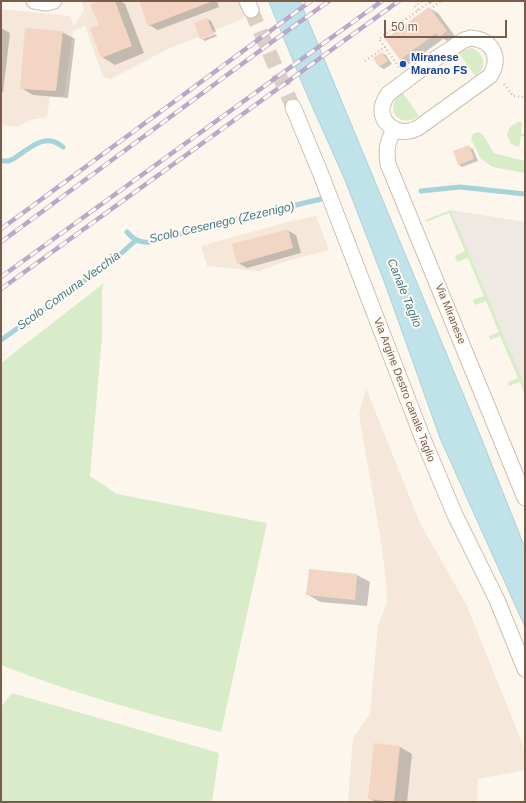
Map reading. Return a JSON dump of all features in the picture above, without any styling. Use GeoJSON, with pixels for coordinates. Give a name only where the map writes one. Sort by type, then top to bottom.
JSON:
{"type":"FeatureCollection","features":[{"type":"Feature","properties":{"kind":"street"},"geometry":{"type":"LineString","coordinates":[[34,1],[46,3],[54,1]]}},
{"type":"Feature","properties":{"kind":"street"},"geometry":{"type":"LineString","coordinates":[[471,38],[479,39],[487,43],[492,49],[496,63],[490,76],[418,128],[401,132],[394,130],[384,120],[382,108],[384,101],[393,89],[464,40],[471,38]]}},
{"type":"Feature","properties":{"kind":"street","name":"Via Argine Destro canale Taglio"},"geometry":{"type":"LineString","coordinates":[[293,107],[320,172],[423,439],[455,515],[497,600],[525,669]]}},
{"type":"Feature","properties":{"kind":"street","name":"Via Miranese"},"geometry":{"type":"LineString","coordinates":[[394,130],[388,140],[386,152],[388,164],[525,498]]}},
{"type":"Feature","properties":{"kind":"path"},"geometry":{"type":"LineString","coordinates":[[418,10],[415,6],[422,1]]}},
{"type":"Feature","properties":{"kind":"path"},"geometry":{"type":"LineString","coordinates":[[405,64],[400,68],[379,39],[431,1]]}},
{"type":"Feature","properties":{"kind":"path"},"geometry":{"type":"LineString","coordinates":[[433,7],[441,1]]}},
{"type":"Feature","properties":{"kind":"path"},"geometry":{"type":"LineString","coordinates":[[364,62],[384,47]]}},
{"type":"Feature","properties":{"kind":"path"},"geometry":{"type":"LineString","coordinates":[[503,84],[513,96],[525,97]]}},
{"type":"Feature","properties":{"kind":"shaded area"},"geometry":{"type":"Polygon","coordinates":[[[81,1],[238,1],[245,18],[168,49],[111,79],[103,77],[85,26],[73,31],[64,96],[50,97],[47,117],[31,120],[17,127],[1,125],[1,9],[70,16],[74,26],[84,9],[81,1]]]}},
{"type":"Feature","properties":{"kind":"shaded area"},"geometry":{"type":"Polygon","coordinates":[[[451,210],[525,222],[525,386],[462,237],[451,210]]]}},
{"type":"Feature","properties":{"kind":"shaded area"},"geometry":{"type":"Polygon","coordinates":[[[316,216],[329,250],[287,261],[259,271],[207,266],[201,246],[287,222],[316,216]]]}},
{"type":"Feature","properties":{"kind":"shaded area"},"geometry":{"type":"Polygon","coordinates":[[[366,388],[420,523],[467,606],[525,750],[525,770],[478,779],[477,802],[348,802],[353,738],[370,714],[378,626],[387,602],[381,541],[359,414],[366,388]]]}},
{"type":"Feature","properties":{"kind":"green space"},"geometry":{"type":"Polygon","coordinates":[[[472,48],[480,54],[483,61],[482,69],[475,76],[458,52],[472,48]]]}},
{"type":"Feature","properties":{"kind":"green space"},"geometry":{"type":"Polygon","coordinates":[[[402,92],[419,116],[412,120],[400,119],[393,110],[393,104],[396,98],[402,92]]]}},
{"type":"Feature","properties":{"kind":"green space"},"geometry":{"type":"Polygon","coordinates":[[[518,122],[522,122],[521,134],[525,134],[525,136],[521,136],[519,147],[511,144],[507,135],[510,127],[518,122]]]}},
{"type":"Feature","properties":{"kind":"green space"},"geometry":{"type":"Polygon","coordinates":[[[478,132],[483,135],[494,153],[525,161],[525,173],[493,167],[481,159],[471,139],[473,134],[478,132]]]}},
{"type":"Feature","properties":{"kind":"green space"},"geometry":{"type":"Polygon","coordinates":[[[451,210],[525,386],[525,395],[520,382],[509,386],[508,382],[518,378],[500,336],[490,340],[489,336],[499,332],[486,301],[475,305],[473,300],[484,296],[468,258],[457,262],[455,256],[465,251],[449,213],[426,222],[425,220],[451,210]]]}},
{"type":"Feature","properties":{"kind":"green space"},"geometry":{"type":"Polygon","coordinates":[[[104,283],[102,290],[102,337],[90,476],[117,494],[267,523],[221,732],[110,702],[55,685],[1,665],[1,363],[104,283]]]}},
{"type":"Feature","properties":{"kind":"green space"},"geometry":{"type":"Polygon","coordinates":[[[12,693],[219,753],[212,802],[1,802],[1,707],[12,693]]]}},
{"type":"Feature","properties":{"kind":"water","name":"Canale Taglio"},"geometry":{"type":"Polygon","coordinates":[[[269,1],[300,1],[476,425],[525,548],[525,627],[440,438],[387,289],[345,180],[305,90],[269,1]]]}},
{"type":"Feature","properties":{"kind":"building"},"geometry":{"type":"Polygon","coordinates":[[[100,1],[115,1],[132,46],[101,58],[90,28],[99,25],[90,5],[100,1]]]}},
{"type":"Feature","properties":{"kind":"building"},"geometry":{"type":"Polygon","coordinates":[[[139,1],[213,1],[148,26],[139,1]]]}},
{"type":"Feature","properties":{"kind":"building"},"geometry":{"type":"Polygon","coordinates":[[[429,7],[447,31],[439,37],[436,33],[400,60],[385,39],[429,7]]]}},
{"type":"Feature","properties":{"kind":"building"},"geometry":{"type":"Polygon","coordinates":[[[207,18],[214,34],[200,39],[194,23],[207,18]]]}},
{"type":"Feature","properties":{"kind":"building"},"geometry":{"type":"Polygon","coordinates":[[[25,28],[63,31],[56,91],[20,89],[25,28]]]}},
{"type":"Feature","properties":{"kind":"building"},"geometry":{"type":"Polygon","coordinates":[[[382,52],[388,61],[379,67],[373,58],[382,52]]]}},
{"type":"Feature","properties":{"kind":"building"},"geometry":{"type":"Polygon","coordinates":[[[469,145],[474,159],[458,165],[453,151],[469,145]]]}},
{"type":"Feature","properties":{"kind":"building"},"geometry":{"type":"Polygon","coordinates":[[[288,229],[293,248],[237,264],[232,244],[288,229]]]}},
{"type":"Feature","properties":{"kind":"building"},"geometry":{"type":"Polygon","coordinates":[[[309,569],[357,574],[355,600],[306,595],[309,569]]]}},
{"type":"Feature","properties":{"kind":"building"},"geometry":{"type":"Polygon","coordinates":[[[374,743],[400,746],[394,802],[368,799],[374,743]]]}},
{"type":"Feature","properties":{"kind":"waterway","name":"Scolo Cesenego (Zezenigo)"},"geometry":{"type":"LineString","coordinates":[[1,161],[9,161],[37,143],[43,141],[50,141],[63,147]]}},
{"type":"Feature","properties":{"kind":"waterway","name":"Scolo Cesenego (Zezenigo)"},"geometry":{"type":"LineString","coordinates":[[421,191],[460,187],[525,194]]}},
{"type":"Feature","properties":{"kind":"waterway","name":"Scolo Cesenego (Zezenigo)"},"geometry":{"type":"LineString","coordinates":[[127,232],[137,240],[150,242],[204,227],[321,199]]}},
{"type":"Feature","properties":{"kind":"waterway","name":"Scolo Comuna Vecchia"},"geometry":{"type":"LineString","coordinates":[[1,340],[116,258],[136,240]]}},
{"type":"Feature","properties":{"kind":"tunnel"},"geometry":{"type":"LineString","coordinates":[[251,10],[293,107]]}},
{"type":"Feature","properties":{"kind":"railway"},"geometry":{"type":"LineString","coordinates":[[1,229],[311,1]]}},
{"type":"Feature","properties":{"kind":"railway"},"geometry":{"type":"LineString","coordinates":[[1,242],[329,1]]}},
{"type":"Feature","properties":{"kind":"railway"},"geometry":{"type":"LineString","coordinates":[[1,277],[382,1]]}},
{"type":"Feature","properties":{"kind":"railway"},"geometry":{"type":"LineString","coordinates":[[1,289],[399,1]]}},
{"type":"Feature","properties":{"kind":"place","name":"Miranese Marano FS"},"geometry":{"type":"Point","coordinates":[403,64]}}]}
